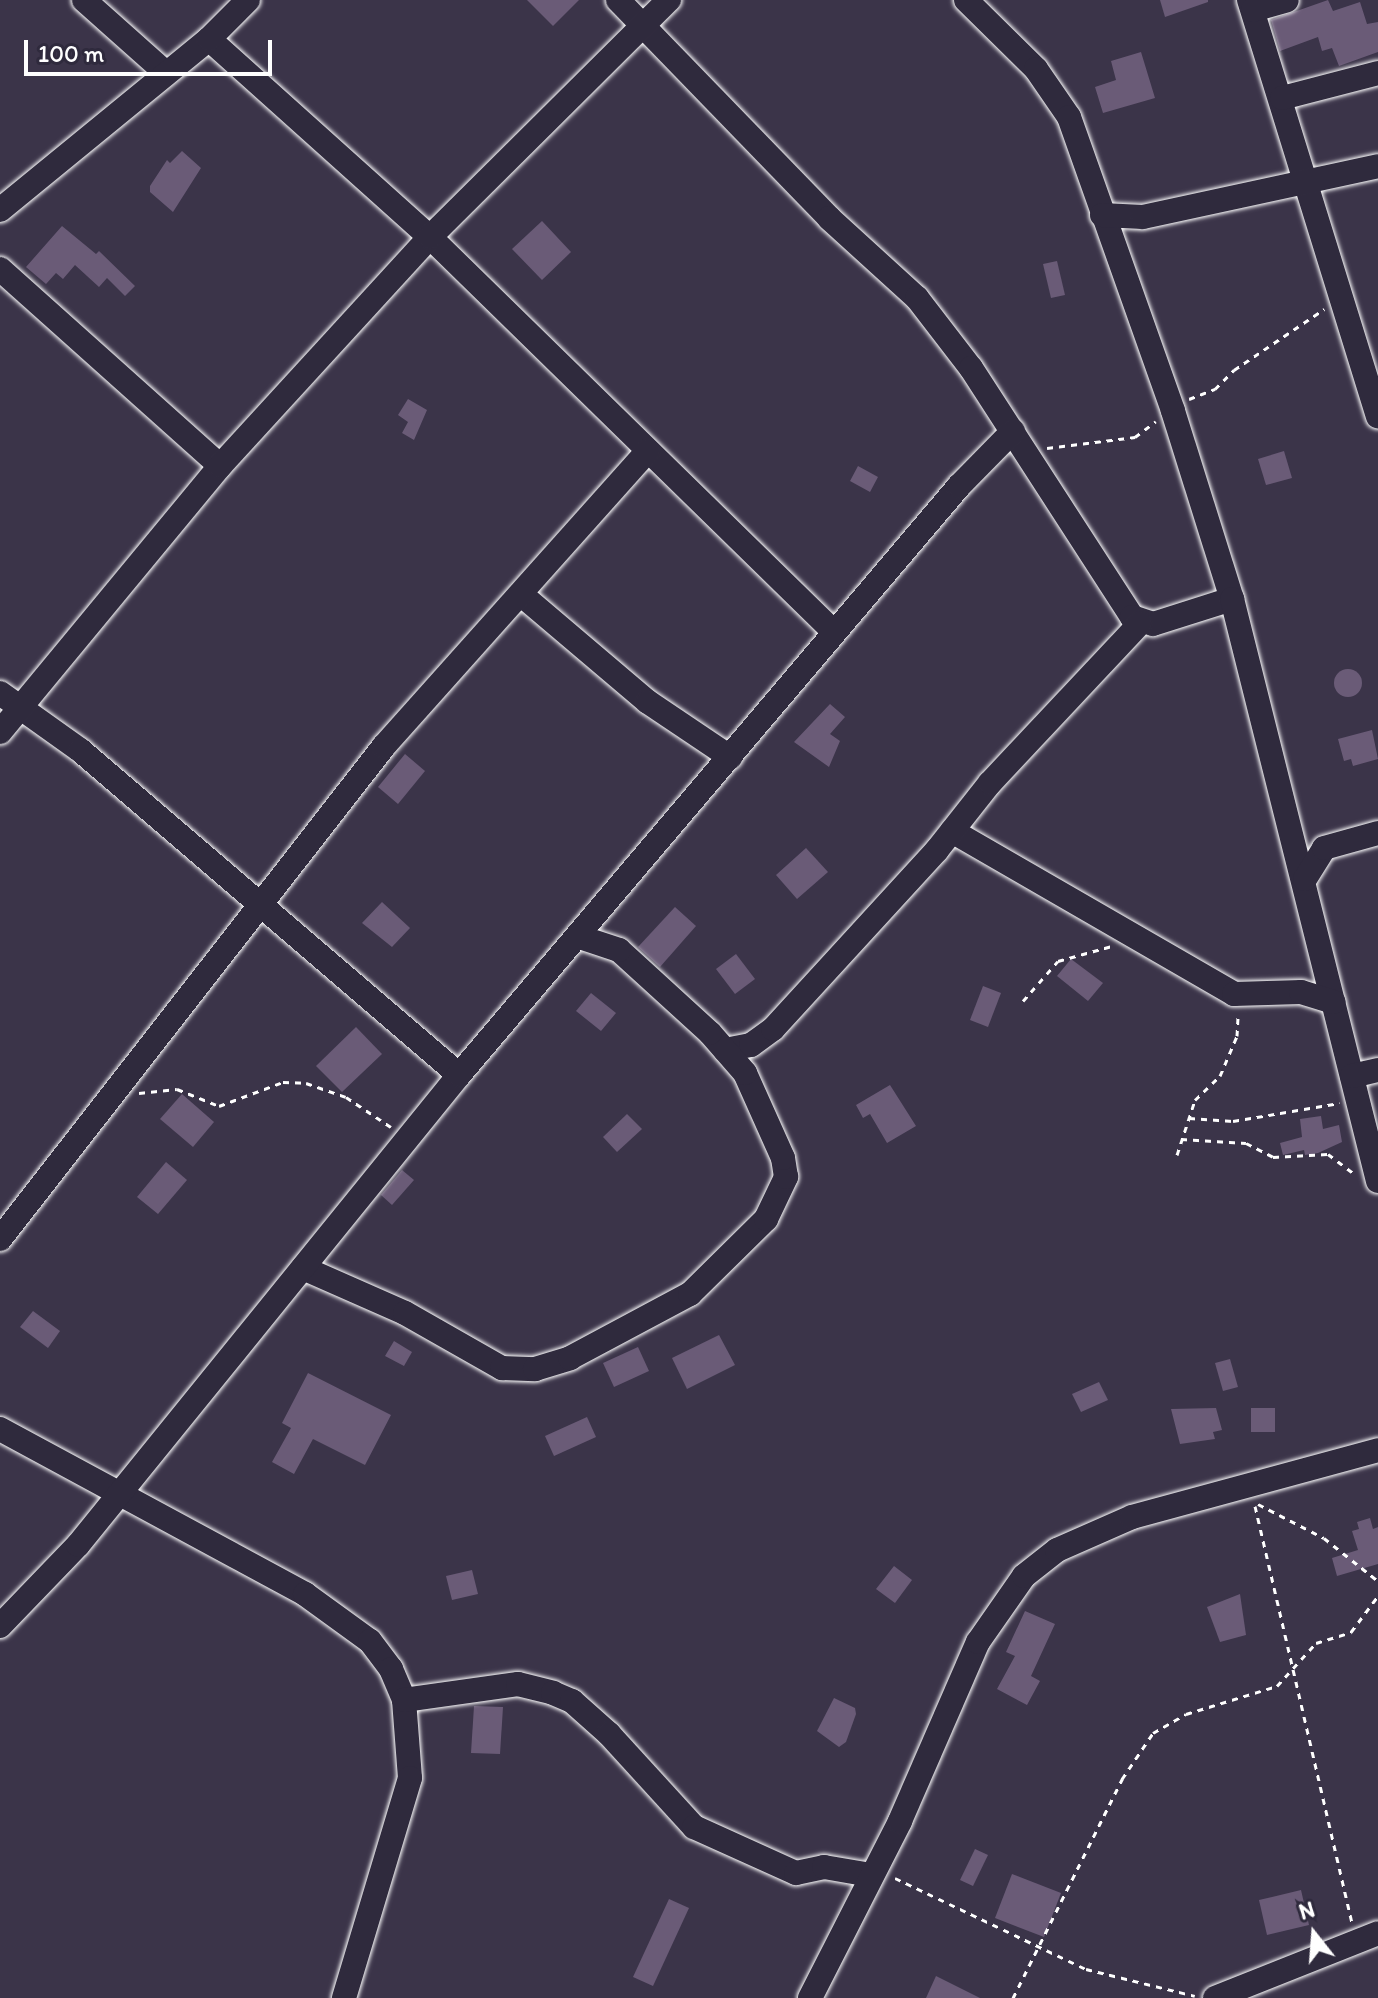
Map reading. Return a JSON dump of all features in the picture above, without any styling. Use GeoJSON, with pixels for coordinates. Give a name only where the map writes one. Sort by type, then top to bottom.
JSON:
{"type":"FeatureCollection","features":[{"type":"Feature","properties":{"kind":"street"},"geometry":{"type":"LineString","coordinates":[[84,0],[166,73]]}},
{"type":"Feature","properties":{"kind":"street"},"geometry":{"type":"LineString","coordinates":[[0,210],[209,39],[248,0]]}},
{"type":"Feature","properties":{"kind":"street"},"geometry":{"type":"LineString","coordinates":[[618,0],[829,218],[917,298],[1013,431],[1140,623]]}},
{"type":"Feature","properties":{"kind":"street"},"geometry":{"type":"LineString","coordinates":[[0,732],[220,466],[430,237],[669,0]]}},
{"type":"Feature","properties":{"kind":"street"},"geometry":{"type":"LineString","coordinates":[[966,0],[1057,95],[1172,410],[1232,599],[1305,879],[1354,1085],[1372,1181]]}},
{"type":"Feature","properties":{"kind":"street"},"geometry":{"type":"LineString","coordinates":[[1287,0],[1251,5],[1345,307],[1370,360],[1378,416]]}},
{"type":"Feature","properties":{"kind":"street"},"geometry":{"type":"LineString","coordinates":[[209,39],[430,237],[834,632]]}},
{"type":"Feature","properties":{"kind":"street"},"geometry":{"type":"LineString","coordinates":[[1282,98],[1378,73]]}},
{"type":"Feature","properties":{"kind":"street"},"geometry":{"type":"LineString","coordinates":[[1102,215],[1143,217],[1378,166]]}},
{"type":"Feature","properties":{"kind":"street"},"geometry":{"type":"LineString","coordinates":[[1114,248],[1143,217]]}},
{"type":"Feature","properties":{"kind":"street"},"geometry":{"type":"LineString","coordinates":[[0,269],[220,466]]}},
{"type":"Feature","properties":{"kind":"street"},"geometry":{"type":"LineString","coordinates":[[0,1626],[122,1493],[406,1138],[580,937],[834,632],[1013,431]]}},
{"type":"Feature","properties":{"kind":"street"},"geometry":{"type":"LineString","coordinates":[[0,1239],[116,1092],[259,900],[384,746],[523,596],[648,451]]}},
{"type":"Feature","properties":{"kind":"street"},"geometry":{"type":"LineString","coordinates":[[523,596],[648,702],[730,757]]}},
{"type":"Feature","properties":{"kind":"street"},"geometry":{"type":"LineString","coordinates":[[725,1050],[751,1045],[773,1029],[1140,623],[1232,599]]}},
{"type":"Feature","properties":{"kind":"street"},"geometry":{"type":"LineString","coordinates":[[0,693],[80,750],[259,900],[459,1075]]}},
{"type":"Feature","properties":{"kind":"street"},"geometry":{"type":"LineString","coordinates":[[1290,822],[1314,838],[1339,841],[1378,833]]}},
{"type":"Feature","properties":{"kind":"street"},"geometry":{"type":"LineString","coordinates":[[952,831],[1234,994],[1312,994],[1334,1002]]}},
{"type":"Feature","properties":{"kind":"street"},"geometry":{"type":"LineString","coordinates":[[1305,879],[1318,854],[1339,841]]}},
{"type":"Feature","properties":{"kind":"street"},"geometry":{"type":"LineString","coordinates":[[303,1268],[405,1313],[502,1368],[535,1369],[570,1358],[690,1294],[752,1236],[779,1197],[786,1177],[783,1158],[745,1073],[725,1050],[619,950],[580,937]]}},
{"type":"Feature","properties":{"kind":"street"},"geometry":{"type":"LineString","coordinates":[[1277,994],[1308,979],[1322,958]]}},
{"type":"Feature","properties":{"kind":"street"},"geometry":{"type":"LineString","coordinates":[[1354,1085],[1378,1070]]}},
{"type":"Feature","properties":{"kind":"street"},"geometry":{"type":"LineString","coordinates":[[0,1429],[122,1493],[336,1615],[370,1641],[404,1700],[410,1778],[344,1998]]}},
{"type":"Feature","properties":{"kind":"street"},"geometry":{"type":"LineString","coordinates":[[810,1998],[960,1690],[978,1642],[1024,1576],[1057,1550],[1132,1517],[1252,1492],[1378,1450]]}},
{"type":"Feature","properties":{"kind":"street"},"geometry":{"type":"LineString","coordinates":[[404,1700],[518,1684],[542,1689],[572,1701],[600,1726],[694,1827],[796,1873],[824,1867],[871,1875]]}},
{"type":"Feature","properties":{"kind":"street"},"geometry":{"type":"LineString","coordinates":[[1215,1998],[1367,1936]]}},
{"type":"Feature","properties":{"kind":"path"},"geometry":{"type":"LineString","coordinates":[[1028,455],[1049,448],[1097,446],[1135,437],[1195,394],[1215,389],[1234,370],[1323,310],[1345,307]]}},
{"type":"Feature","properties":{"kind":"path"},"geometry":{"type":"LineString","coordinates":[[1023,1001],[1067,955],[1143,941]]}},
{"type":"Feature","properties":{"kind":"path"},"geometry":{"type":"LineString","coordinates":[[1177,1155],[1195,1100],[1220,1076],[1237,1036],[1240,1009],[1277,994]]}},
{"type":"Feature","properties":{"kind":"path"},"geometry":{"type":"LineString","coordinates":[[116,1092],[177,1089],[219,1106],[283,1082],[306,1083],[346,1097],[406,1138]]}},
{"type":"Feature","properties":{"kind":"path"},"geometry":{"type":"LineString","coordinates":[[1188,1118],[1205,1123],[1334,1106],[1354,1085]]}},
{"type":"Feature","properties":{"kind":"path"},"geometry":{"type":"LineString","coordinates":[[1181,1139],[1246,1143],[1273,1157],[1328,1154],[1372,1181]]}},
{"type":"Feature","properties":{"kind":"path"},"geometry":{"type":"LineString","coordinates":[[1252,1492],[1324,1538],[1378,1581]]}},
{"type":"Feature","properties":{"kind":"path"},"geometry":{"type":"LineString","coordinates":[[1252,1492],[1294,1669],[1367,1936]]}},
{"type":"Feature","properties":{"kind":"path"},"geometry":{"type":"LineString","coordinates":[[1013,1998],[1122,1779],[1153,1733],[1186,1714],[1277,1686],[1316,1643],[1351,1632],[1378,1596]]}},
{"type":"Feature","properties":{"kind":"path"},"geometry":{"type":"LineString","coordinates":[[871,1875],[897,1879],[1086,1969],[1197,1998]]}},
{"type":"Feature","properties":{"kind":"building"},"geometry":{"type":"Polygon","coordinates":[[[527,0],[579,0],[553,26],[527,0]]]}},
{"type":"Feature","properties":{"kind":"building"},"geometry":{"type":"Polygon","coordinates":[[[1160,0],[1208,0],[1208,2],[1165,17],[1160,0]]]}},
{"type":"Feature","properties":{"kind":"building"},"geometry":{"type":"Polygon","coordinates":[[[1328,0],[1333,11],[1360,2],[1367,24],[1378,22],[1378,52],[1339,66],[1332,48],[1322,51],[1318,37],[1280,51],[1271,20],[1328,0]]]}},
{"type":"Feature","properties":{"kind":"building"},"geometry":{"type":"Polygon","coordinates":[[[1141,52],[1155,98],[1103,113],[1095,87],[1116,80],[1111,61],[1141,52]]]}},
{"type":"Feature","properties":{"kind":"building"},"geometry":{"type":"Polygon","coordinates":[[[182,151],[201,168],[173,212],[150,192],[150,186],[167,160],[170,163],[182,151]]]}},
{"type":"Feature","properties":{"kind":"building"},"geometry":{"type":"Polygon","coordinates":[[[542,221],[571,252],[542,280],[512,249],[542,221]]]}},
{"type":"Feature","properties":{"kind":"building"},"geometry":{"type":"Polygon","coordinates":[[[62,226],[96,254],[99,251],[135,286],[125,296],[107,278],[99,287],[75,265],[63,279],[56,273],[46,284],[26,267],[62,226]]]}},
{"type":"Feature","properties":{"kind":"building"},"geometry":{"type":"Polygon","coordinates":[[[1057,261],[1065,295],[1051,298],[1043,264],[1057,261]]]}},
{"type":"Feature","properties":{"kind":"building"},"geometry":{"type":"Polygon","coordinates":[[[408,399],[427,410],[414,440],[402,433],[408,422],[398,415],[408,399]]]}},
{"type":"Feature","properties":{"kind":"building"},"geometry":{"type":"Polygon","coordinates":[[[1284,451],[1292,478],[1266,485],[1258,459],[1284,451]]]}},
{"type":"Feature","properties":{"kind":"building"},"geometry":{"type":"Polygon","coordinates":[[[858,466],[878,477],[870,492],[850,481],[858,466]]]}},
{"type":"Feature","properties":{"kind":"building"},"geometry":{"type":"Polygon","coordinates":[[[1348,669],[1358,673],[1362,683],[1358,693],[1348,697],[1338,693],[1334,683],[1338,673],[1348,669]]]}},
{"type":"Feature","properties":{"kind":"building"},"geometry":{"type":"Polygon","coordinates":[[[830,704],[845,717],[830,734],[840,741],[829,767],[794,742],[830,704]]]}},
{"type":"Feature","properties":{"kind":"building"},"geometry":{"type":"Polygon","coordinates":[[[1372,730],[1378,759],[1353,766],[1351,759],[1344,761],[1338,739],[1372,730]]]}},
{"type":"Feature","properties":{"kind":"building"},"geometry":{"type":"Polygon","coordinates":[[[405,754],[425,771],[398,804],[378,787],[405,754]]]}},
{"type":"Feature","properties":{"kind":"building"},"geometry":{"type":"Polygon","coordinates":[[[806,848],[828,872],[797,899],[776,875],[806,848]]]}},
{"type":"Feature","properties":{"kind":"building"},"geometry":{"type":"Polygon","coordinates":[[[382,902],[410,928],[392,947],[362,923],[382,902]]]}},
{"type":"Feature","properties":{"kind":"building"},"geometry":{"type":"Polygon","coordinates":[[[675,907],[696,926],[660,967],[638,947],[675,907]]]}},
{"type":"Feature","properties":{"kind":"building"},"geometry":{"type":"Polygon","coordinates":[[[736,954],[755,979],[735,994],[716,969],[736,954]]]}},
{"type":"Feature","properties":{"kind":"building"},"geometry":{"type":"Polygon","coordinates":[[[1071,959],[1103,983],[1088,1001],[1057,976],[1071,959]]]}},
{"type":"Feature","properties":{"kind":"building"},"geometry":{"type":"Polygon","coordinates":[[[983,986],[1001,993],[988,1027],[970,1020],[983,986]]]}},
{"type":"Feature","properties":{"kind":"building"},"geometry":{"type":"Polygon","coordinates":[[[591,993],[616,1013],[601,1031],[576,1011],[591,993]]]}},
{"type":"Feature","properties":{"kind":"building"},"geometry":{"type":"Polygon","coordinates":[[[356,1027],[382,1054],[342,1092],[316,1066],[356,1027]]]}},
{"type":"Feature","properties":{"kind":"building"},"geometry":{"type":"Polygon","coordinates":[[[890,1085],[916,1126],[887,1143],[870,1114],[863,1118],[856,1105],[890,1085]]]}},
{"type":"Feature","properties":{"kind":"building"},"geometry":{"type":"Polygon","coordinates":[[[182,1094],[214,1122],[193,1147],[160,1119],[182,1094]]]}},
{"type":"Feature","properties":{"kind":"building"},"geometry":{"type":"Polygon","coordinates":[[[627,1114],[642,1129],[617,1152],[603,1137],[627,1114]]]}},
{"type":"Feature","properties":{"kind":"building"},"geometry":{"type":"Polygon","coordinates":[[[1321,1116],[1323,1129],[1339,1125],[1342,1142],[1318,1153],[1305,1155],[1304,1150],[1283,1155],[1280,1143],[1302,1137],[1300,1119],[1321,1116]]]}},
{"type":"Feature","properties":{"kind":"building"},"geometry":{"type":"Polygon","coordinates":[[[166,1162],[187,1180],[158,1214],[137,1197],[166,1162]]]}},
{"type":"Feature","properties":{"kind":"building"},"geometry":{"type":"Polygon","coordinates":[[[402,1170],[414,1180],[392,1205],[381,1195],[402,1170]]]}},
{"type":"Feature","properties":{"kind":"building"},"geometry":{"type":"Polygon","coordinates":[[[33,1311],[60,1331],[48,1348],[20,1327],[33,1311]]]}},
{"type":"Feature","properties":{"kind":"building"},"geometry":{"type":"Polygon","coordinates":[[[719,1335],[735,1365],[687,1389],[672,1358],[719,1335]]]}},
{"type":"Feature","properties":{"kind":"building"},"geometry":{"type":"Polygon","coordinates":[[[394,1341],[412,1352],[404,1366],[385,1356],[394,1341]]]}},
{"type":"Feature","properties":{"kind":"building"},"geometry":{"type":"Polygon","coordinates":[[[638,1347],[649,1371],[614,1387],[603,1363],[638,1347]]]}},
{"type":"Feature","properties":{"kind":"building"},"geometry":{"type":"Polygon","coordinates":[[[1230,1359],[1238,1387],[1223,1391],[1215,1363],[1230,1359]]]}},
{"type":"Feature","properties":{"kind":"building"},"geometry":{"type":"Polygon","coordinates":[[[308,1373],[391,1415],[365,1465],[313,1439],[294,1474],[272,1462],[291,1428],[282,1423],[308,1373]]]}},
{"type":"Feature","properties":{"kind":"building"},"geometry":{"type":"Polygon","coordinates":[[[1099,1382],[1108,1400],[1081,1412],[1072,1394],[1099,1382]]]}},
{"type":"Feature","properties":{"kind":"building"},"geometry":{"type":"Polygon","coordinates":[[[1216,1408],[1222,1430],[1213,1432],[1215,1439],[1180,1444],[1171,1409],[1216,1408]]]}},
{"type":"Feature","properties":{"kind":"building"},"geometry":{"type":"Polygon","coordinates":[[[1251,1408],[1275,1408],[1275,1432],[1251,1432],[1251,1408]]]}},
{"type":"Feature","properties":{"kind":"building"},"geometry":{"type":"Polygon","coordinates":[[[587,1417],[596,1437],[554,1456],[545,1436],[587,1417]]]}},
{"type":"Feature","properties":{"kind":"building"},"geometry":{"type":"Polygon","coordinates":[[[1370,1518],[1373,1529],[1378,1527],[1378,1564],[1337,1576],[1332,1558],[1358,1550],[1352,1531],[1359,1529],[1357,1522],[1370,1518]]]}},
{"type":"Feature","properties":{"kind":"building"},"geometry":{"type":"Polygon","coordinates":[[[894,1566],[912,1580],[895,1603],[876,1589],[894,1566]]]}},
{"type":"Feature","properties":{"kind":"building"},"geometry":{"type":"Polygon","coordinates":[[[472,1570],[478,1594],[452,1600],[446,1576],[472,1570]]]}},
{"type":"Feature","properties":{"kind":"building"},"geometry":{"type":"Polygon","coordinates":[[[1240,1594],[1246,1635],[1220,1642],[1207,1607],[1240,1594]]]}},
{"type":"Feature","properties":{"kind":"building"},"geometry":{"type":"Polygon","coordinates":[[[1025,1611],[1055,1624],[1031,1676],[1040,1681],[1027,1705],[997,1689],[1015,1656],[1006,1652],[1025,1611]]]}},
{"type":"Feature","properties":{"kind":"building"},"geometry":{"type":"Polygon","coordinates":[[[834,1698],[855,1708],[856,1714],[846,1742],[839,1747],[817,1731],[834,1698]]]}},
{"type":"Feature","properties":{"kind":"building"},"geometry":{"type":"Polygon","coordinates":[[[474,1706],[503,1707],[500,1754],[471,1753],[474,1706]]]}},
{"type":"Feature","properties":{"kind":"building"},"geometry":{"type":"Polygon","coordinates":[[[975,1849],[988,1855],[973,1886],[960,1880],[975,1849]]]}},
{"type":"Feature","properties":{"kind":"building"},"geometry":{"type":"Polygon","coordinates":[[[1012,1874],[1061,1893],[1044,1937],[995,1918],[1012,1874]]]}},
{"type":"Feature","properties":{"kind":"building"},"geometry":{"type":"Polygon","coordinates":[[[1301,1890],[1309,1925],[1267,1935],[1259,1900],[1301,1890]]]}},
{"type":"Feature","properties":{"kind":"building"},"geometry":{"type":"Polygon","coordinates":[[[669,1899],[689,1908],[653,1986],[633,1977],[669,1899]]]}},
{"type":"Feature","properties":{"kind":"building"},"geometry":{"type":"Polygon","coordinates":[[[936,1976],[980,1998],[926,1998],[936,1976]]]}}]}
